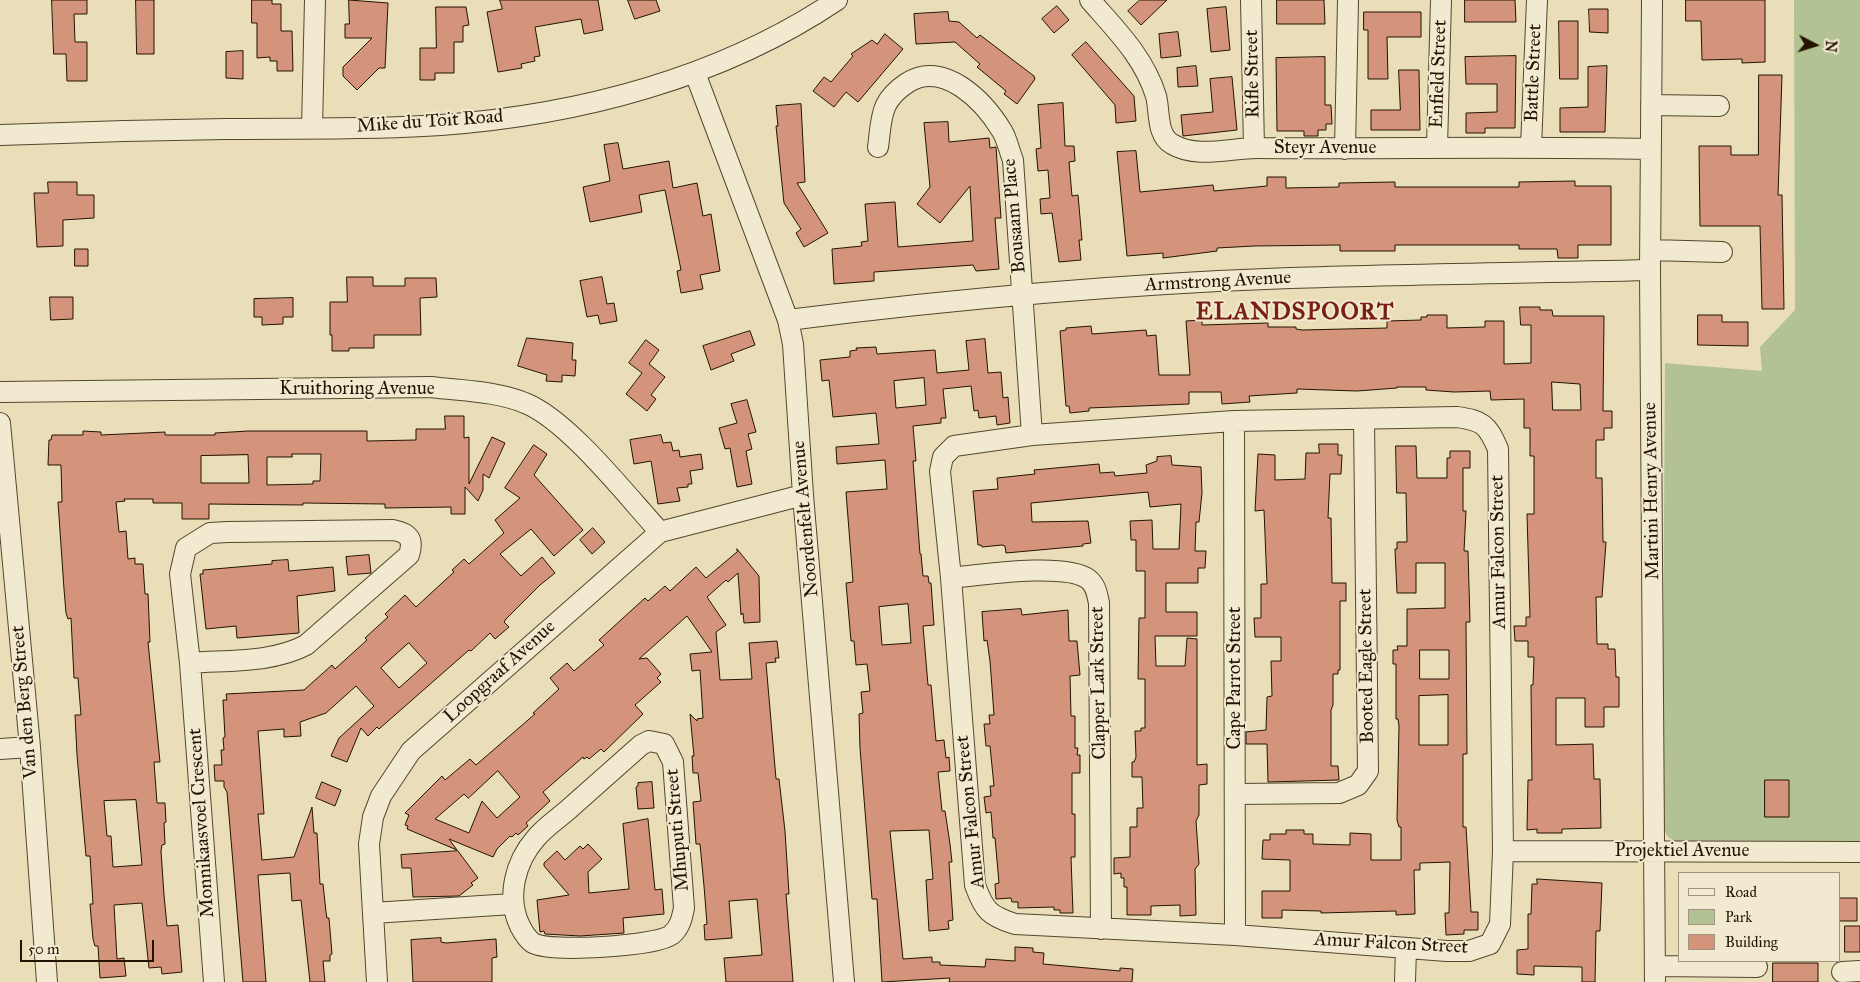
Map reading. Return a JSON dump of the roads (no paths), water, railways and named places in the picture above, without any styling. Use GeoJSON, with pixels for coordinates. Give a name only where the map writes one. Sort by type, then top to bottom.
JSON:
{"type":"FeatureCollection","features":[{"type":"Feature","properties":{"kind":"street"},"geometry":{"type":"LineString","coordinates":[[312,128],[315,0]]}},
{"type":"Feature","properties":{"kind":"street","name":"Mike du Toit Road"},"geometry":{"type":"LineString","coordinates":[[0,135],[139,130],[441,125],[538,114],[629,93],[695,73],[763,43],[837,0]]}},
{"type":"Feature","properties":{"kind":"street","name":"Steyr Avenue"},"geometry":{"type":"LineString","coordinates":[[1090,0],[1130,46],[1146,70],[1156,97],[1161,129],[1170,144],[1184,150],[1201,152],[1254,148],[1345,149],[1531,146],[1650,149]]}},
{"type":"Feature","properties":{"kind":"street","name":"Rifle Street"},"geometry":{"type":"LineString","coordinates":[[1251,0],[1254,148]]}},
{"type":"Feature","properties":{"kind":"street"},"geometry":{"type":"LineString","coordinates":[[1345,149],[1348,0]]}},
{"type":"Feature","properties":{"kind":"street","name":"Enfield Street"},"geometry":{"type":"LineString","coordinates":[[1437,148],[1441,0]]}},
{"type":"Feature","properties":{"kind":"street","name":"Battle Street"},"geometry":{"type":"LineString","coordinates":[[1531,146],[1537,0]]}},
{"type":"Feature","properties":{"kind":"street","name":"Martini Henry Avenue"},"geometry":{"type":"LineString","coordinates":[[1652,0],[1650,270],[1655,974]]}},
{"type":"Feature","properties":{"kind":"street","name":"Noordenfelt Avenue"},"geometry":{"type":"LineString","coordinates":[[695,73],[788,320],[793,344],[803,495],[844,982]]}},
{"type":"Feature","properties":{"kind":"street","name":"Bousaam Place"},"geometry":{"type":"LineString","coordinates":[[878,147],[885,106],[896,90],[916,77],[931,75],[957,83],[984,107],[1003,132],[1013,160],[1032,435]]}},
{"type":"Feature","properties":{"kind":"street"},"geometry":{"type":"LineString","coordinates":[[1651,105],[1719,106]]}},
{"type":"Feature","properties":{"kind":"street"},"geometry":{"type":"LineString","coordinates":[[1651,250],[1722,252]]}},
{"type":"Feature","properties":{"kind":"street","name":"Armstrong Avenue"},"geometry":{"type":"LineString","coordinates":[[788,320],[897,306],[1022,295],[1289,278],[1650,270]]}},
{"type":"Feature","properties":{"kind":"street","name":"Kruithoring Avenue"},"geometry":{"type":"LineString","coordinates":[[0,392],[431,387],[492,395],[526,403],[546,415],[570,434],[660,532]]}},
{"type":"Feature","properties":{"kind":"street","name":"Amur Falcon Street"},"geometry":{"type":"LineString","coordinates":[[1457,417],[1477,420],[1490,432],[1498,449],[1503,851],[1500,924],[1490,944],[1469,951],[1235,935],[1015,924],[995,918],[982,905],[975,885],[951,578],[940,471],[943,457],[954,446],[1032,435],[1234,421],[1457,417]]}},
{"type":"Feature","properties":{"kind":"street","name":"Booted Eagle Street"},"geometry":{"type":"LineString","coordinates":[[1236,794],[1339,793],[1358,785],[1368,770],[1364,419]]}},
{"type":"Feature","properties":{"kind":"street","name":"Cape Parrot Street"},"geometry":{"type":"LineString","coordinates":[[1234,421],[1235,935]]}},
{"type":"Feature","properties":{"kind":"street","name":"Van den Berg Street"},"geometry":{"type":"LineString","coordinates":[[0,423],[30,747],[47,982]]}},
{"type":"Feature","properties":{"kind":"street","name":"Loopgraaf Avenue"},"geometry":{"type":"LineString","coordinates":[[377,982],[369,844],[373,817],[381,796],[411,751],[660,532],[803,495]]}},
{"type":"Feature","properties":{"kind":"street","name":"Monnikaasvoel Crescent"},"geometry":{"type":"LineString","coordinates":[[190,663],[275,656],[292,652],[306,644],[409,555],[413,544],[410,537],[404,532],[393,530],[228,532],[210,533],[186,548],[180,574],[190,663],[214,982]]}},
{"type":"Feature","properties":{"kind":"street","name":"Clapper Lark Street"},"geometry":{"type":"LineString","coordinates":[[951,578],[1054,570],[1078,574],[1089,580],[1095,588],[1099,603],[1101,929]]}},
{"type":"Feature","properties":{"kind":"street","name":"Mhuputi Street"},"geometry":{"type":"LineString","coordinates":[[649,741],[664,744],[673,762],[675,784],[684,908],[678,928],[671,935],[652,941],[566,949],[542,947],[532,943],[524,934],[512,904],[512,885],[522,860],[535,838],[641,745],[649,741]]}},
{"type":"Feature","properties":{"kind":"street"},"geometry":{"type":"LineString","coordinates":[[0,749],[30,747]]}},
{"type":"Feature","properties":{"kind":"street","name":"Projektiel Avenue"},"geometry":{"type":"LineString","coordinates":[[1503,851],[1860,852]]}},
{"type":"Feature","properties":{"kind":"street"},"geometry":{"type":"LineString","coordinates":[[373,913],[512,904]]}},
{"type":"Feature","properties":{"kind":"street"},"geometry":{"type":"LineString","coordinates":[[1405,982],[1406,948]]}},
{"type":"Feature","properties":{"kind":"street"},"geometry":{"type":"LineString","coordinates":[[1655,974],[1757,967]]}},
{"type":"Feature","properties":{"kind":"district","name":"ELANDSPOORT"},"geometry":{"type":"Point","coordinates":[1295,313]}}]}
